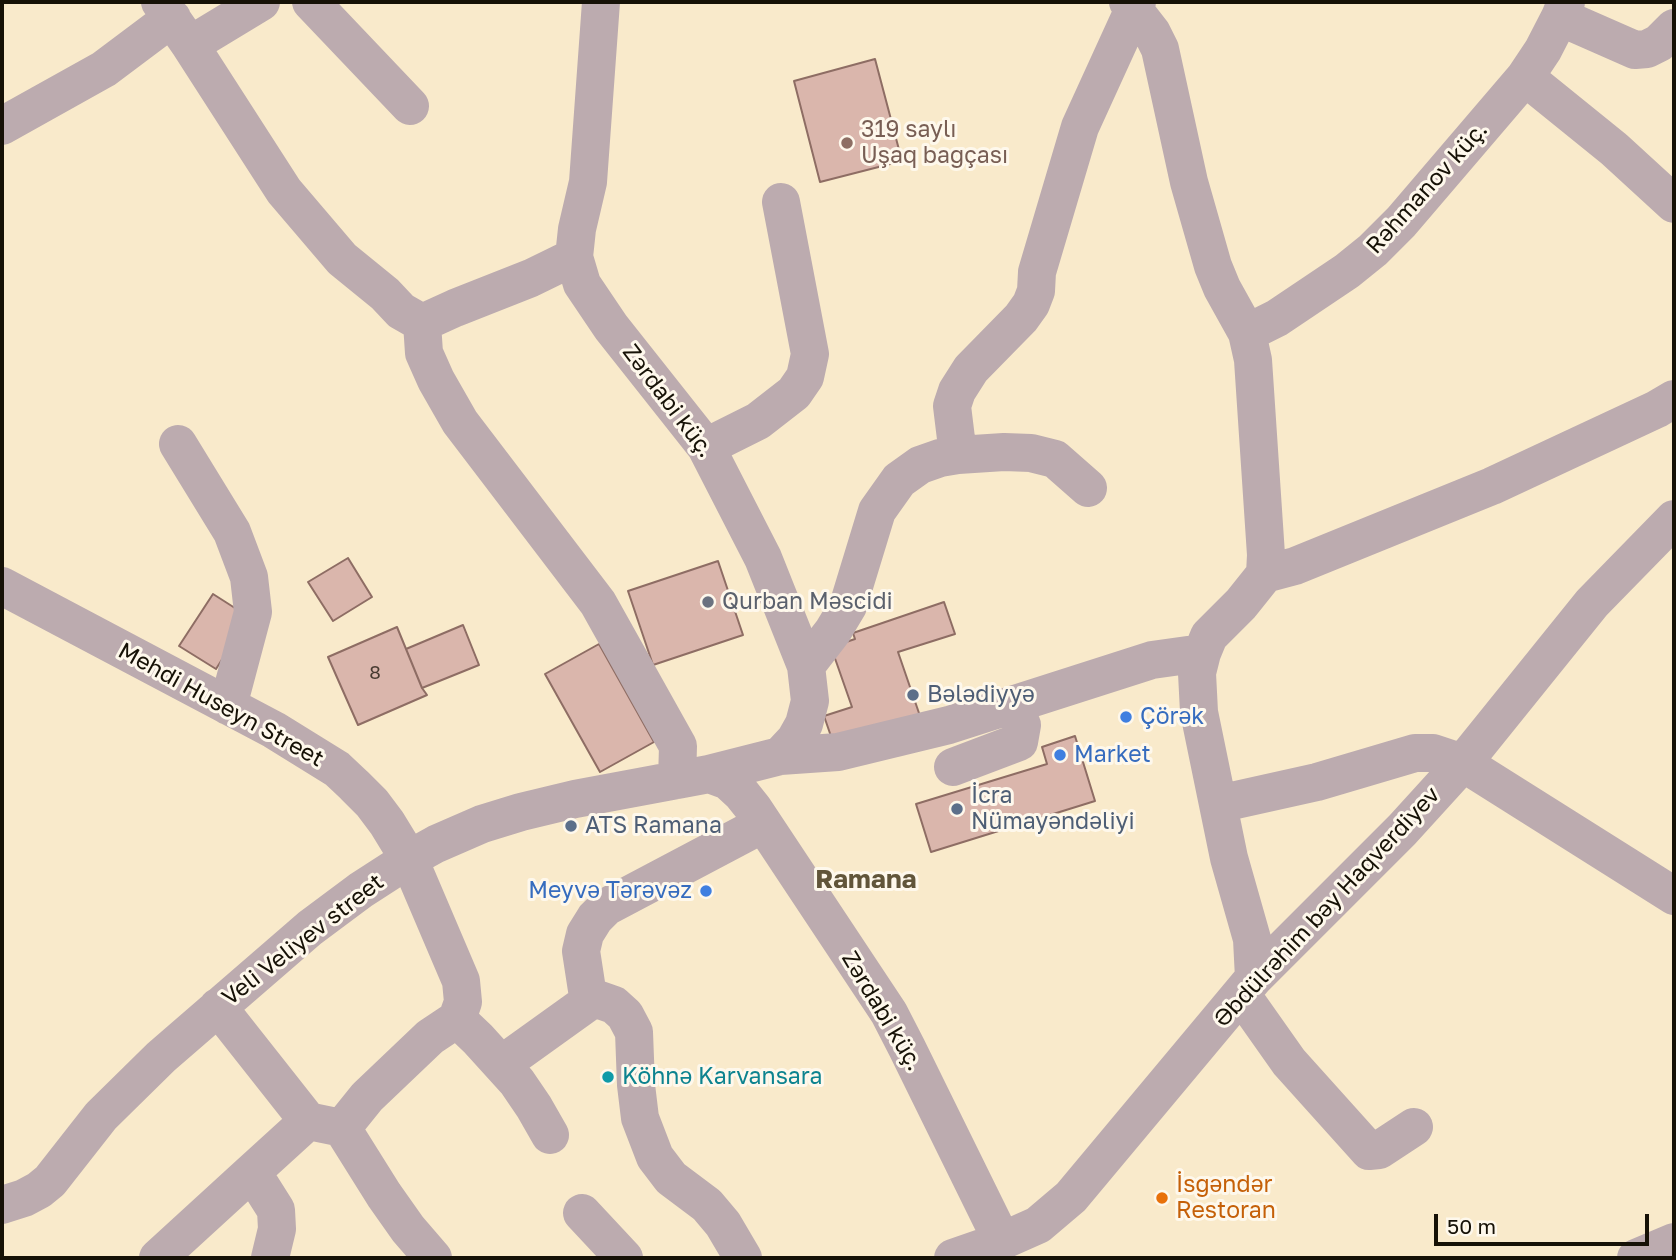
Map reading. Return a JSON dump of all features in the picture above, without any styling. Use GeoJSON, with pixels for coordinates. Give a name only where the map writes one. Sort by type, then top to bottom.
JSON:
{"type":"FeatureCollection","features":[{"type":"Feature","properties":{"kind":"street"},"geometry":{"type":"LineString","coordinates":[[2,126],[104,69],[174,22],[261,2]]}},
{"type":"Feature","properties":{"kind":"street"},"geometry":{"type":"LineString","coordinates":[[311,2],[410,106]]}},
{"type":"Feature","properties":{"kind":"street","name":"Zərdabi küç."},"geometry":{"type":"LineString","coordinates":[[601,2],[588,182],[577,229],[574,257],[582,284],[611,327],[706,447],[763,558],[806,666],[810,701],[804,724],[795,740],[780,756]]}},
{"type":"Feature","properties":{"kind":"street"},"geometry":{"type":"LineString","coordinates":[[1132,4],[1160,49],[1189,182],[1213,266],[1247,333],[1253,360],[1265,574],[1241,604],[1209,636],[1198,673],[1199,712],[1229,858],[1252,939],[1247,986],[1289,1062],[1369,1151],[1379,1150],[1413,1127]]}},
{"type":"Feature","properties":{"kind":"street"},"geometry":{"type":"LineString","coordinates":[[958,455],[952,406],[957,391],[971,369],[1002,339],[1031,304],[1036,291],[1037,272],[1080,127],[1132,4]]}},
{"type":"Feature","properties":{"kind":"street"},"geometry":{"type":"LineString","coordinates":[[1563,9],[1635,50],[1647,50],[1659,43],[1674,28]]}},
{"type":"Feature","properties":{"kind":"street","name":"Rəhmanov küç."},"geometry":{"type":"LineString","coordinates":[[1247,333],[1277,318],[1347,271],[1402,222],[1525,76],[1543,50],[1563,9]]}},
{"type":"Feature","properties":{"kind":"street"},"geometry":{"type":"LineString","coordinates":[[174,22],[284,191],[342,259],[385,294],[401,311],[422,323]]}},
{"type":"Feature","properties":{"kind":"street"},"geometry":{"type":"LineString","coordinates":[[1525,76],[1614,149],[1674,204]]}},
{"type":"Feature","properties":{"kind":"street"},"geometry":{"type":"LineString","coordinates":[[706,447],[758,421],[794,393],[805,377],[810,354],[780,202]]}},
{"type":"Feature","properties":{"kind":"street"},"geometry":{"type":"LineString","coordinates":[[422,323],[531,278],[574,257]]}},
{"type":"Feature","properties":{"kind":"street"},"geometry":{"type":"LineString","coordinates":[[422,323],[424,353],[460,422],[598,603],[678,746],[709,782],[780,756],[838,752],[949,725],[1152,660],[1202,653]]}},
{"type":"Feature","properties":{"kind":"street"},"geometry":{"type":"LineString","coordinates":[[1265,574],[1295,566],[1492,486],[1674,399]]}},
{"type":"Feature","properties":{"kind":"street"},"geometry":{"type":"LineString","coordinates":[[178,444],[232,532],[249,577],[253,612],[228,706]]}},
{"type":"Feature","properties":{"kind":"street"},"geometry":{"type":"LineString","coordinates":[[806,666],[848,606],[877,511],[900,480],[920,465],[958,455],[1031,453],[1055,459],[1088,488]]}},
{"type":"Feature","properties":{"kind":"street","name":"Əbdülrəhim bəy Haqverdiyev"},"geometry":{"type":"LineString","coordinates":[[977,1252],[1038,1225],[1071,1197],[1247,986],[1402,830],[1463,763],[1592,603],[1674,519]]}},
{"type":"Feature","properties":{"kind":"street","name":"Mehdi Huseyn Street"},"geometry":{"type":"LineString","coordinates":[[2,586],[274,730],[337,769],[372,803],[410,859],[461,981],[463,1002],[457,1019]]}},
{"type":"Feature","properties":{"kind":"street"},"geometry":{"type":"LineString","coordinates":[[953,767],[1019,742],[1021,725],[1012,705]]}},
{"type":"Feature","properties":{"kind":"street"},"geometry":{"type":"LineString","coordinates":[[1218,804],[1317,782],[1415,753],[1433,753],[1463,763],[1674,896]]}},
{"type":"Feature","properties":{"kind":"street","name":"Zərdabi küç."},"geometry":{"type":"LineString","coordinates":[[709,782],[763,824],[888,1013],[907,1048],[977,1252]]}},
{"type":"Feature","properties":{"kind":"street","name":"Veli Veliyev street"},"geometry":{"type":"LineString","coordinates":[[2,1205],[24,1198],[50,1181],[102,1116],[161,1057],[310,928],[361,890],[410,859],[436,844],[482,824],[521,812],[575,799],[709,782]]}},
{"type":"Feature","properties":{"kind":"street"},"geometry":{"type":"LineString","coordinates":[[743,1258],[723,1224],[706,1205],[671,1178],[655,1157],[640,1118],[634,1032],[625,1014],[614,1004],[594,998],[587,990],[581,951],[585,934],[606,907],[763,824]]}},
{"type":"Feature","properties":{"kind":"street"},"geometry":{"type":"LineString","coordinates":[[502,1064],[594,998]]}},
{"type":"Feature","properties":{"kind":"street"},"geometry":{"type":"LineString","coordinates":[[218,1007],[325,1125],[433,1258]]}},
{"type":"Feature","properties":{"kind":"street"},"geometry":{"type":"LineString","coordinates":[[158,1258],[252,1172],[367,1097],[430,1037],[457,1019],[517,1082],[550,1135]]}},
{"type":"Feature","properties":{"kind":"street"},"geometry":{"type":"LineString","coordinates":[[252,1172],[276,1210],[277,1229],[270,1258]]}},
{"type":"Feature","properties":{"kind":"street"},"geometry":{"type":"LineString","coordinates":[[582,1213],[624,1258]]}},
{"type":"Feature","properties":{"kind":"street"},"geometry":{"type":"LineString","coordinates":[[1636,1258],[1674,1242]]}},
{"type":"Feature","properties":{"kind":"building"},"geometry":{"type":"Polygon","coordinates":[[[875,59],[902,161],[820,182],[794,81],[875,59]]]}},
{"type":"Feature","properties":{"kind":"building"},"geometry":{"type":"Polygon","coordinates":[[[348,558],[372,597],[333,621],[308,582],[348,558]]]}},
{"type":"Feature","properties":{"kind":"building"},"geometry":{"type":"Polygon","coordinates":[[[718,561],[743,635],[653,665],[628,591],[718,561]]]}},
{"type":"Feature","properties":{"kind":"building"},"geometry":{"type":"Polygon","coordinates":[[[213,594],[249,617],[216,669],[179,646],[213,594]]]}},
{"type":"Feature","properties":{"kind":"building"},"geometry":{"type":"Polygon","coordinates":[[[944,602],[955,634],[898,652],[920,716],[834,745],[824,716],[852,707],[831,647],[855,639],[853,633],[944,602]]]}},
{"type":"Feature","properties":{"kind":"building"},"geometry":{"type":"Polygon","coordinates":[[[463,625],[479,665],[422,688],[406,649],[463,625]]]}},
{"type":"Feature","properties":{"kind":"building"},"geometry":{"type":"Polygon","coordinates":[[[397,627],[427,695],[358,725],[328,657],[397,627]]]}},
{"type":"Feature","properties":{"kind":"building"},"geometry":{"type":"Polygon","coordinates":[[[599,644],[654,742],[600,772],[545,674],[599,644]]]}},
{"type":"Feature","properties":{"kind":"building"},"geometry":{"type":"Polygon","coordinates":[[[1075,736],[1095,801],[931,852],[916,804],[1047,764],[1042,747],[1075,736]]]}},
{"type":"Feature","properties":{"kind":"place","name":"319 saylı Uşaq bağçası"},"geometry":{"type":"Point","coordinates":[847,143]}},
{"type":"Feature","properties":{"kind":"place","name":"Qurban Məscidi"},"geometry":{"type":"Point","coordinates":[708,602]}},
{"type":"Feature","properties":{"kind":"place","name":"Bələdiyyə"},"geometry":{"type":"Point","coordinates":[913,695]}},
{"type":"Feature","properties":{"kind":"place","name":"Çörək"},"geometry":{"type":"Point","coordinates":[1126,717]}},
{"type":"Feature","properties":{"kind":"place","name":"Market"},"geometry":{"type":"Point","coordinates":[1060,755]}},
{"type":"Feature","properties":{"kind":"place","name":"İcra Nümayəndəliyi"},"geometry":{"type":"Point","coordinates":[957,809]}},
{"type":"Feature","properties":{"kind":"place","name":"ATS Ramana"},"geometry":{"type":"Point","coordinates":[571,826]}},
{"type":"Feature","properties":{"kind":"place","name":"Meyvə Tərəvəz"},"geometry":{"type":"Point","coordinates":[706,891]}},
{"type":"Feature","properties":{"kind":"place","name":"Köhnə Karvansara"},"geometry":{"type":"Point","coordinates":[608,1077]}},
{"type":"Feature","properties":{"kind":"place","name":"İsgəndər Restoran"},"geometry":{"type":"Point","coordinates":[1162,1198]}},
{"type":"Feature","properties":{"kind":"district","name":"Ramana"},"geometry":{"type":"Point","coordinates":[866,880]}}]}
